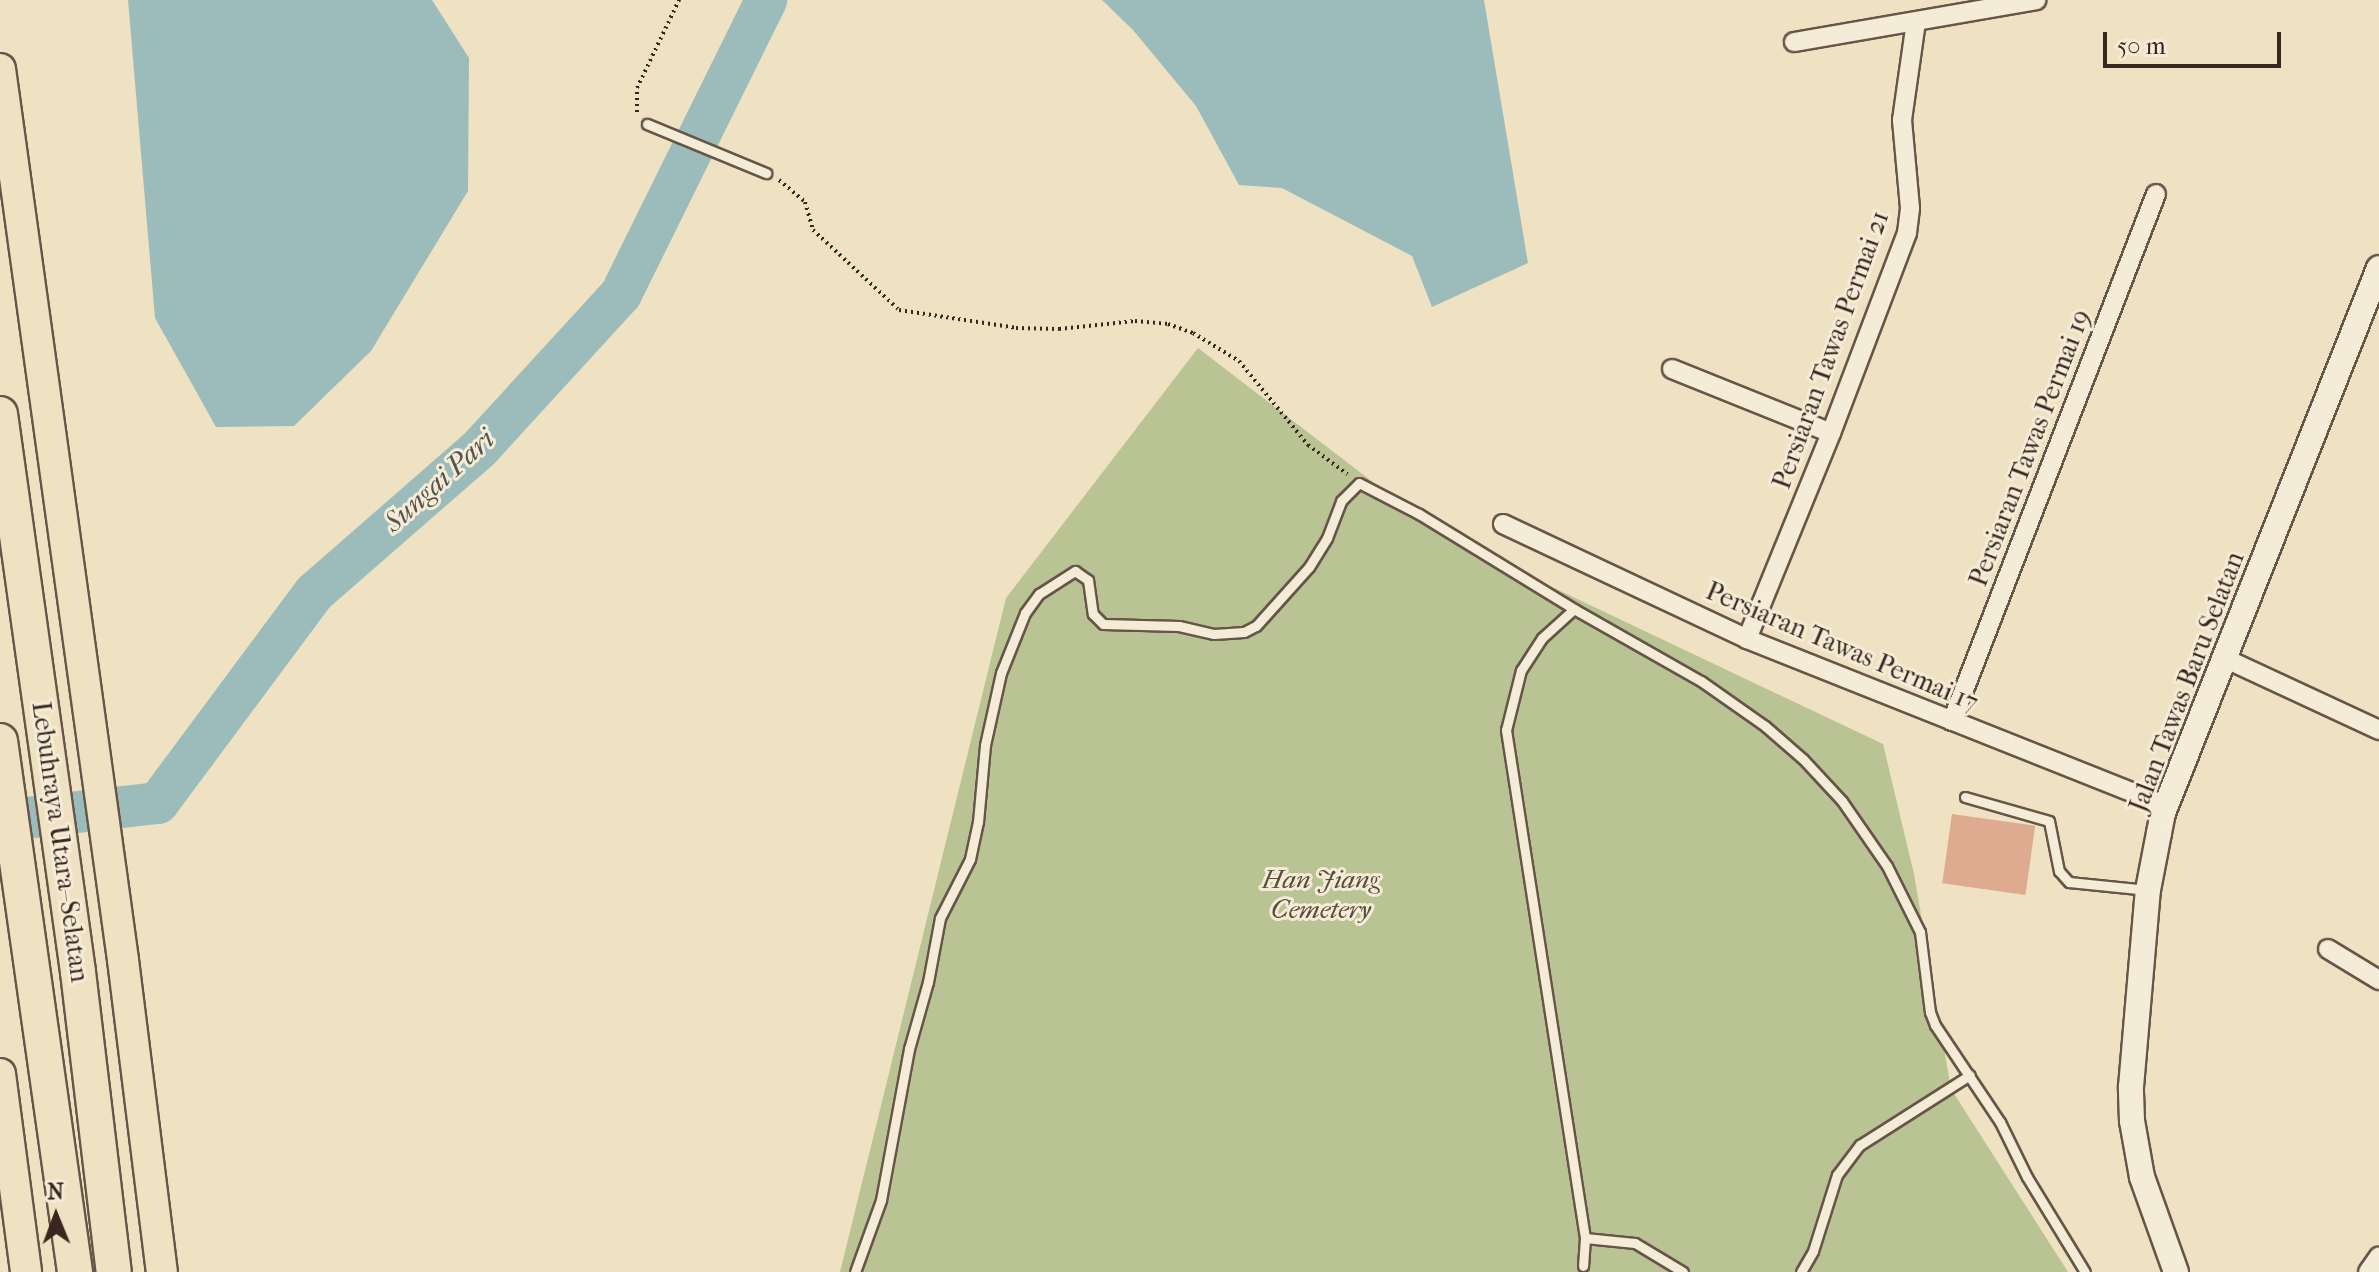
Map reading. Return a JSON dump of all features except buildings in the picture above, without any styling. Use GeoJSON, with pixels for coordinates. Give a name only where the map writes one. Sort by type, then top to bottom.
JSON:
{"type":"FeatureCollection","features":[{"type":"Feature","properties":{"kind":"highway","name":"Lebuhraya Utara–Selatan"},"geometry":{"type":"LineString","coordinates":[[0,414],[78,972],[114,1272]]}},
{"type":"Feature","properties":{"kind":"highway","name":"Lebuhraya Utara–Selatan"},"geometry":{"type":"LineString","coordinates":[[0,741],[75,1272]]}},
{"type":"Feature","properties":{"kind":"main road"},"geometry":{"type":"LineString","coordinates":[[0,69],[123,960],[162,1272]]}},
{"type":"Feature","properties":{"kind":"main road"},"geometry":{"type":"LineString","coordinates":[[0,1074],[3,1137],[26,1272]]}},
{"type":"Feature","properties":{"kind":"street"},"geometry":{"type":"LineString","coordinates":[[1794,42],[2036,0]]}},
{"type":"Feature","properties":{"kind":"street","name":"Persiaran Tawas Permai 21"},"geometry":{"type":"LineString","coordinates":[[1747,639],[1831,433],[1907,233],[1909,193],[1904,141],[1907,74],[1916,22]]}},
{"type":"Feature","properties":{"kind":"street","name":"Persiaran Tawas Permai 19"},"geometry":{"type":"LineString","coordinates":[[1952,721],[2156,194]]}},
{"type":"Feature","properties":{"kind":"street","name":"Jalan Tawas Baru Selatan"},"geometry":{"type":"LineString","coordinates":[[2176,1272],[2142,1177],[2132,1121],[2132,1052],[2148,890],[2166,806],[2379,268]]}},
{"type":"Feature","properties":{"kind":"street"},"geometry":{"type":"LineString","coordinates":[[1672,369],[1831,433]]}},
{"type":"Feature","properties":{"kind":"street","name":"Persiaran Tawas Permai 17"},"geometry":{"type":"LineString","coordinates":[[1503,524],[1747,639],[2166,806]]}},
{"type":"Feature","properties":{"kind":"street"},"geometry":{"type":"LineString","coordinates":[[2226,659],[2379,730]]}},
{"type":"Feature","properties":{"kind":"street"},"geometry":{"type":"LineString","coordinates":[[2328,949],[2379,980]]}},
{"type":"Feature","properties":{"kind":"street"},"geometry":{"type":"LineString","coordinates":[[2368,1272],[2379,1256]]}},
{"type":"Feature","properties":{"kind":"lane"},"geometry":{"type":"LineString","coordinates":[[647,124],[766,173]]}},
{"type":"Feature","properties":{"kind":"lane"},"geometry":{"type":"LineString","coordinates":[[855,1272],[881,1200],[909,1049],[928,982],[940,918],[970,859],[978,822],[985,745],[1001,673],[1025,613],[1039,594],[1075,571],[1088,580],[1093,614],[1103,624],[1179,626],[1214,634],[1244,632],[1256,626],[1309,567],[1327,538],[1341,501],[1359,483],[1419,514],[1574,609],[1701,681],[1803,759],[1842,801],[1887,866],[1909,905],[1920,932],[1930,1012],[2085,1272]]}},
{"type":"Feature","properties":{"kind":"lane"},"geometry":{"type":"LineString","coordinates":[[1574,609],[1542,638],[1521,670],[1506,730],[1585,1238],[1583,1266]]}},
{"type":"Feature","properties":{"kind":"lane"},"geometry":{"type":"LineString","coordinates":[[1965,797],[2049,821],[2059,871],[2069,882],[2148,890]]}},
{"type":"Feature","properties":{"kind":"lane"},"geometry":{"type":"LineString","coordinates":[[1801,1272],[1813,1251],[1837,1175],[1860,1145],[1970,1075]]}},
{"type":"Feature","properties":{"kind":"lane"},"geometry":{"type":"LineString","coordinates":[[1585,1238],[1635,1243],[1683,1272]]}},
{"type":"Feature","properties":{"kind":"path"},"geometry":{"type":"LineString","coordinates":[[647,124],[637,114],[637,88],[679,0]]}},
{"type":"Feature","properties":{"kind":"path"},"geometry":{"type":"LineString","coordinates":[[766,173],[795,190],[810,211],[813,230],[899,310],[1016,328],[1059,329],[1151,320],[1181,328],[1239,361],[1308,445],[1359,483]]}},
{"type":"Feature","properties":{"kind":"green space","name":"Han Jiang Cemetery"},"geometry":{"type":"Polygon","coordinates":[[[1198,348],[1442,535],[1883,744],[1914,874],[1951,1089],[2068,1272],[840,1272],[1006,598],[1198,348]]]}},
{"type":"Feature","properties":{"kind":"water"},"geometry":{"type":"Polygon","coordinates":[[[128,0],[432,0],[469,58],[468,191],[371,351],[294,426],[216,427],[155,318],[128,0]]]}},
{"type":"Feature","properties":{"kind":"water"},"geometry":{"type":"Polygon","coordinates":[[[1102,0],[1484,0],[1528,263],[1432,307],[1412,256],[1282,188],[1239,185],[1196,106],[1133,30],[1102,0]]]}},
{"type":"Feature","properties":{"kind":"waterway","name":"Sungai Pari"},"geometry":{"type":"LineString","coordinates":[[0,821],[158,803],[314,593],[480,448],[621,294],[766,0]]}}]}
